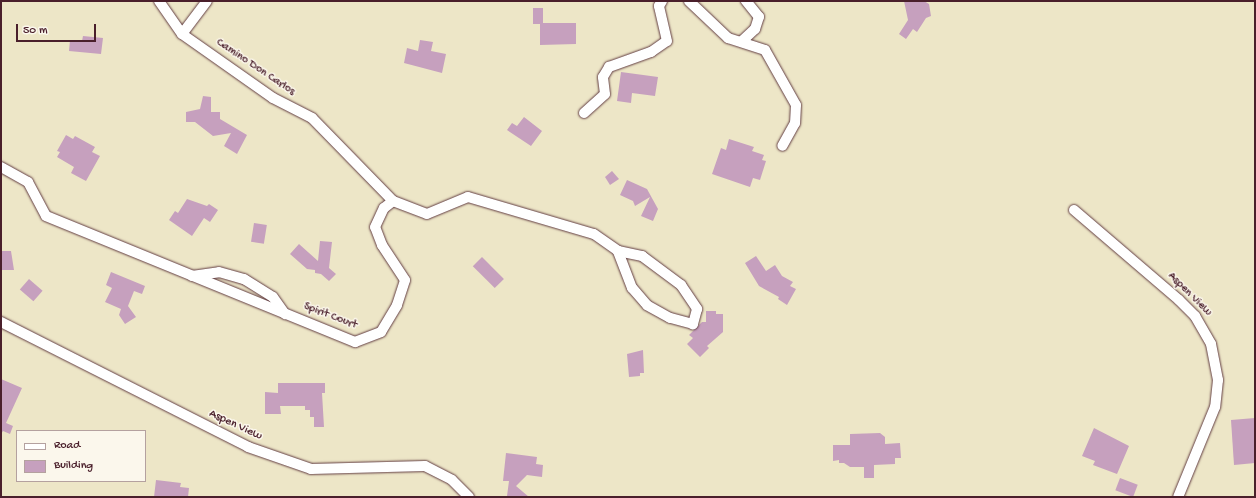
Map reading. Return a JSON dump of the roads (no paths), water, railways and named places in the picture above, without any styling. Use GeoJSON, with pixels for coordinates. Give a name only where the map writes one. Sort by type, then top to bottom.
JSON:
{"type":"FeatureCollection","features":[{"type":"Feature","properties":{"kind":"street","name":"Camino Don Carlos"},"geometry":{"type":"LineString","coordinates":[[159,1],[182,34],[273,98],[312,118],[393,201]]}},
{"type":"Feature","properties":{"kind":"street"},"geometry":{"type":"LineString","coordinates":[[182,34],[206,1]]}},
{"type":"Feature","properties":{"kind":"street"},"geometry":{"type":"LineString","coordinates":[[584,113],[605,94],[603,77],[609,67],[651,52],[667,40],[659,6],[662,1]]}},
{"type":"Feature","properties":{"kind":"street"},"geometry":{"type":"LineString","coordinates":[[689,1],[728,38],[742,40],[765,50],[796,105],[795,123],[782,146]]}},
{"type":"Feature","properties":{"kind":"street"},"geometry":{"type":"LineString","coordinates":[[742,40],[755,29],[759,17],[746,1]]}},
{"type":"Feature","properties":{"kind":"street","name":"Spirit Court"},"geometry":{"type":"LineString","coordinates":[[1,167],[28,182],[46,216],[355,342],[381,332],[397,305],[405,280],[382,245],[375,227],[384,208],[393,201]]}},
{"type":"Feature","properties":{"kind":"street"},"geometry":{"type":"LineString","coordinates":[[393,201],[427,214],[468,198],[594,234],[618,251],[642,256],[681,285],[697,310],[693,324],[670,318],[647,305],[632,288],[618,251]]}},
{"type":"Feature","properties":{"kind":"street","name":"Aspen View"},"geometry":{"type":"LineString","coordinates":[[1074,210],[1179,300],[1195,316],[1211,344],[1218,380],[1215,407],[1178,497]]}},
{"type":"Feature","properties":{"kind":"street","name":"Spirit Court"},"geometry":{"type":"LineString","coordinates":[[190,276],[219,272],[244,279],[273,298],[285,314]]}},
{"type":"Feature","properties":{"kind":"street","name":"Aspen View"},"geometry":{"type":"LineString","coordinates":[[1,322],[248,448],[311,469],[425,466],[452,480],[469,497]]}}]}
